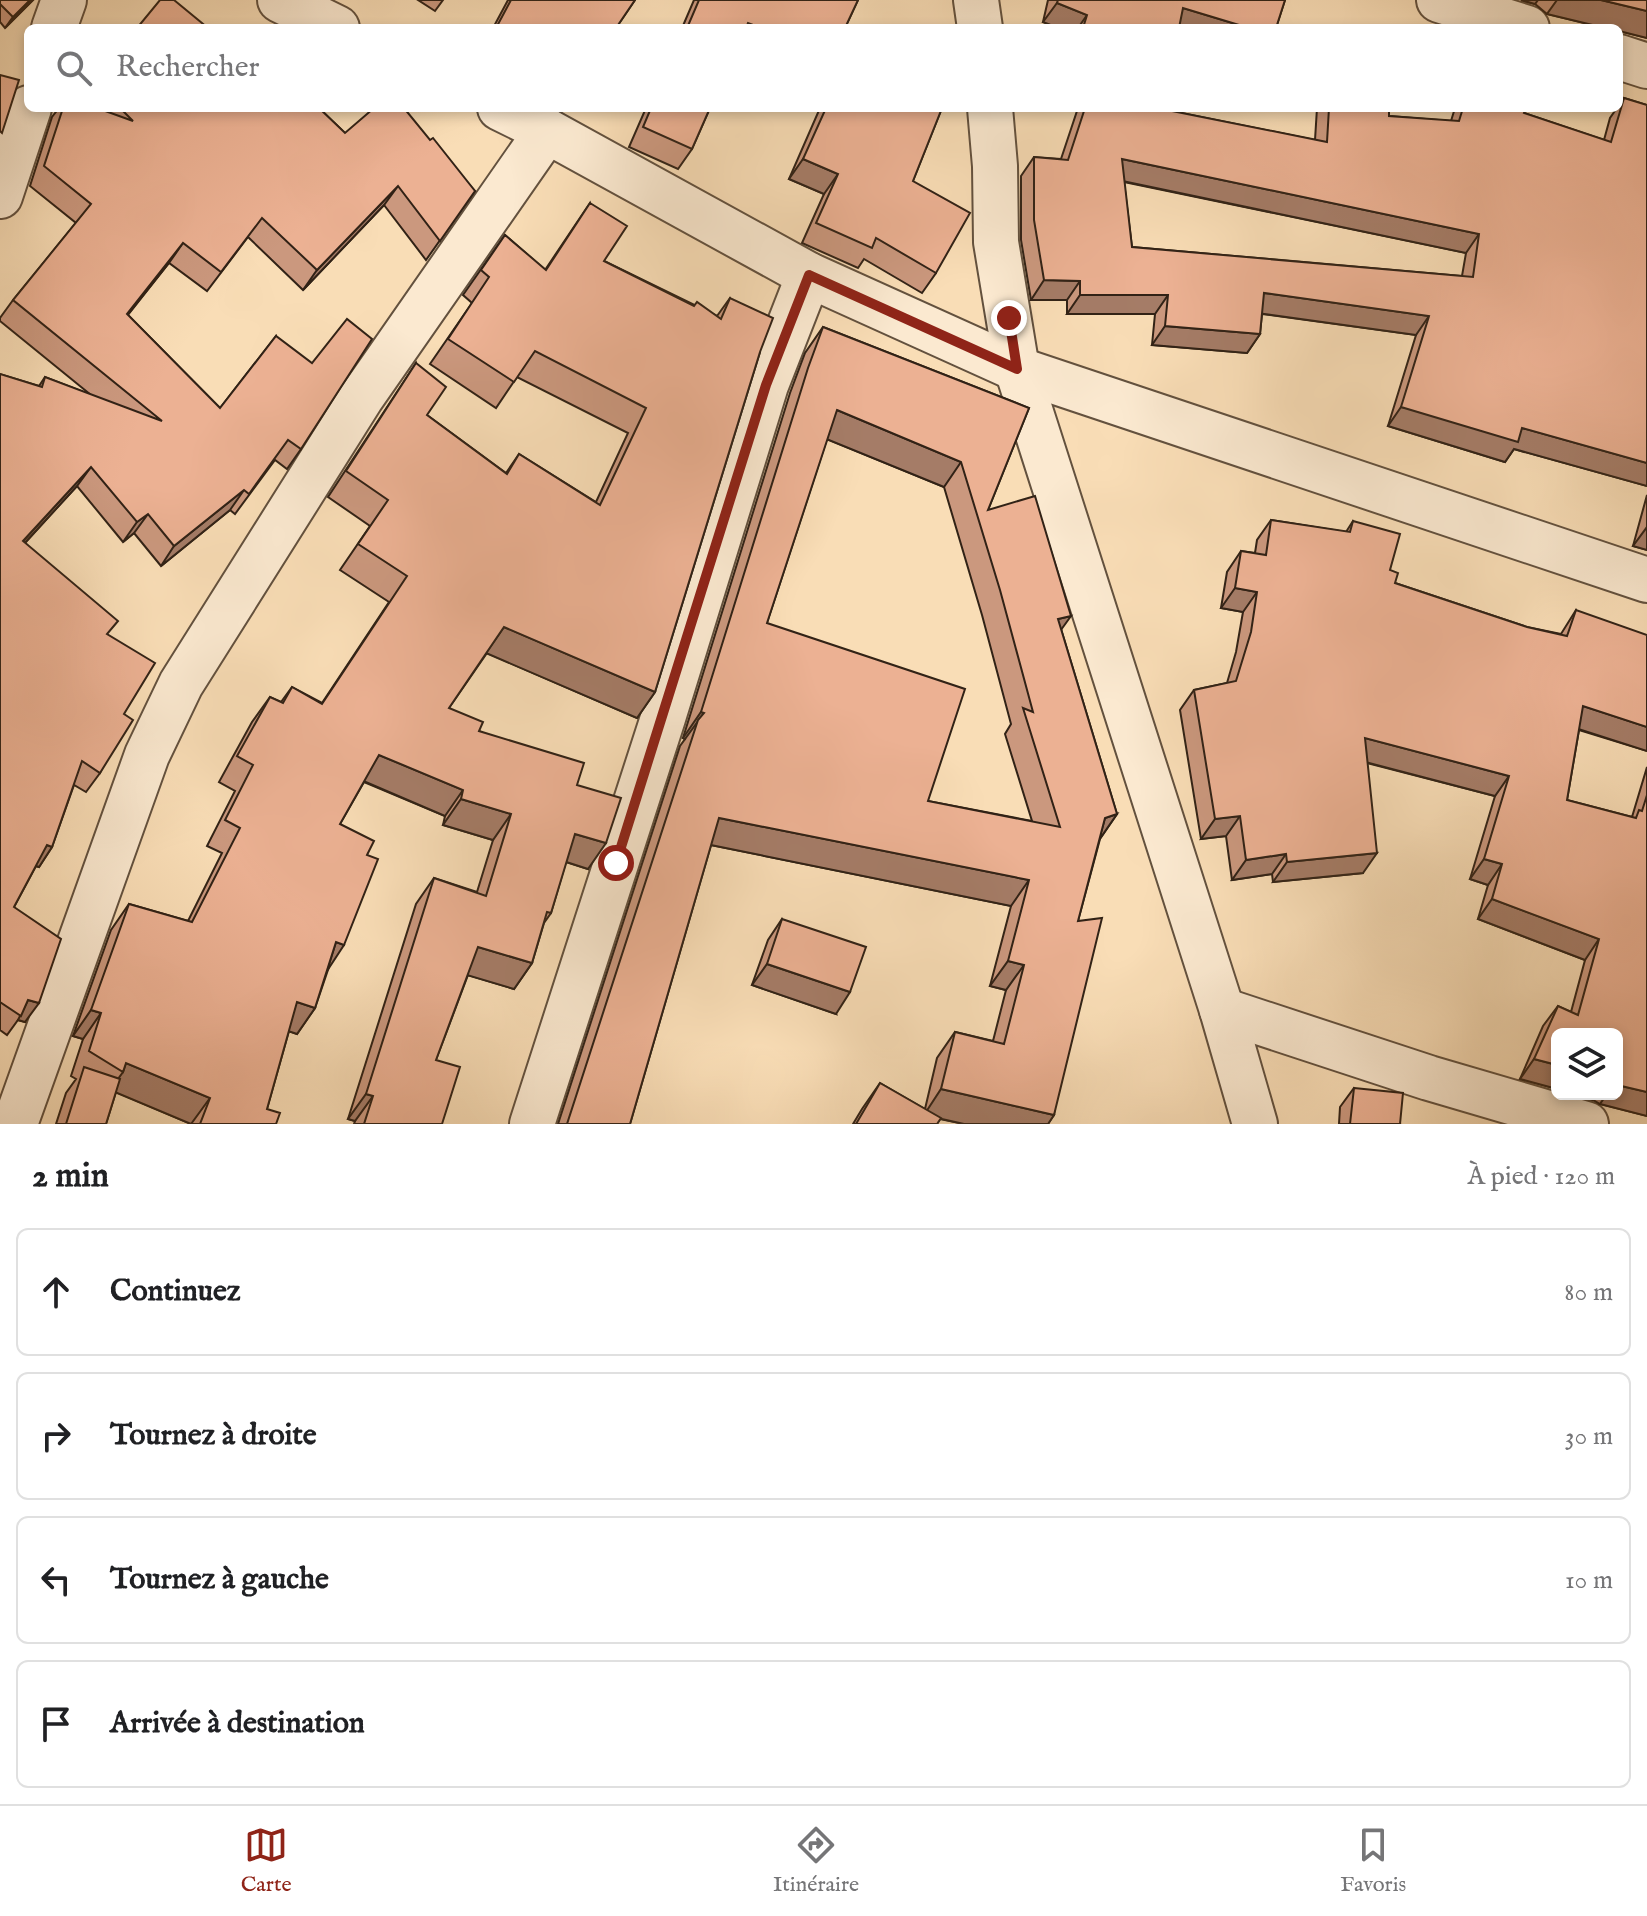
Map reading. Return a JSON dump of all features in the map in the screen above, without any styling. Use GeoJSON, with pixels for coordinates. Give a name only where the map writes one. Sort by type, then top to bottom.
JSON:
{"type":"FeatureCollection","features":[{"type":"Feature","properties":{"kind":"street"},"geometry":{"type":"LineString","coordinates":[[55,24],[64,0]]}},
{"type":"Feature","properties":{"kind":"street"},"geometry":{"type":"LineString","coordinates":[[280,0],[329,24]]}},
{"type":"Feature","properties":{"kind":"street"},"geometry":{"type":"LineString","coordinates":[[976,0],[979,24]]}},
{"type":"Feature","properties":{"kind":"street"},"geometry":{"type":"LineString","coordinates":[[1439,0],[1514,24]]}},
{"type":"Feature","properties":{"kind":"street"},"geometry":{"type":"LineString","coordinates":[[1623,58],[1647,66]]}},
{"type":"Feature","properties":{"kind":"street"},"geometry":{"type":"LineString","coordinates":[[0,196],[28,112]]}},
{"type":"Feature","properties":{"kind":"street"},"geometry":{"type":"LineString","coordinates":[[508,112],[809,275],[1017,369],[1647,580]]}},
{"type":"Feature","properties":{"kind":"street"},"geometry":{"type":"LineString","coordinates":[[990,112],[996,242],[1017,369],[1222,1010],[1255,1124]]}},
{"type":"Feature","properties":{"kind":"street"},"geometry":{"type":"LineString","coordinates":[[15,1124],[147,755],[181,684],[361,398],[547,131]]}},
{"type":"Feature","properties":{"kind":"street"},"geometry":{"type":"LineString","coordinates":[[532,1124],[766,385],[809,275]]}},
{"type":"Feature","properties":{"kind":"street"},"geometry":{"type":"LineString","coordinates":[[1222,1010],[1429,1078],[1586,1124]]}},
{"type":"Feature","properties":{"kind":"building"},"geometry":{"type":"Polygon","coordinates":[[[0,0],[30,0],[13,17],[0,4],[0,0]]]}},
{"type":"Feature","properties":{"kind":"building"},"geometry":{"type":"Polygon","coordinates":[[[160,0],[174,0],[203,24],[140,24],[160,0]]]}},
{"type":"Feature","properties":{"kind":"building"},"geometry":{"type":"Polygon","coordinates":[[[511,0],[635,0],[619,24],[498,24],[511,0]]]}},
{"type":"Feature","properties":{"kind":"building"},"geometry":{"type":"Polygon","coordinates":[[[699,0],[858,0],[847,24],[689,24],[699,0]]]}},
{"type":"Feature","properties":{"kind":"building"},"geometry":{"type":"Polygon","coordinates":[[[1058,0],[1285,0],[1277,24],[1236,24],[1183,8],[1180,24],[1084,24],[1087,15],[1057,3],[1058,0]]]}},
{"type":"Feature","properties":{"kind":"building"},"geometry":{"type":"Polygon","coordinates":[[[1601,0],[1647,0],[1647,11],[1601,0]]]}},
{"type":"Feature","properties":{"kind":"building"},"geometry":{"type":"Polygon","coordinates":[[[0,75],[19,80],[2,133],[0,131],[0,75]]]}},
{"type":"Feature","properties":{"kind":"building"},"geometry":{"type":"Polygon","coordinates":[[[1624,98],[1647,105],[1647,463],[1522,428],[1518,442],[1401,407],[1429,316],[1264,293],[1260,334],[1165,326],[1168,295],[1080,295],[1080,281],[1044,280],[1034,220],[1034,157],[1068,160],[1084,112],[1177,112],[1327,142],[1329,112],[1389,112],[1389,116],[1459,121],[1462,112],[1524,113],[1611,142],[1620,112],[1623,112],[1624,98]],[[1122,159],[1132,247],[1473,277],[1479,234],[1122,159]]]}},
{"type":"Feature","properties":{"kind":"building"},"geometry":{"type":"Polygon","coordinates":[[[62,112],[108,112],[133,121],[124,112],[323,112],[345,133],[369,112],[407,112],[430,140],[433,138],[475,191],[440,241],[398,186],[317,270],[262,218],[221,272],[183,243],[127,314],[220,408],[276,336],[312,363],[347,319],[372,339],[301,449],[288,440],[249,494],[244,490],[174,546],[148,514],[137,522],[91,467],[23,541],[118,621],[107,634],[155,663],[124,714],[133,720],[100,773],[82,761],[52,847],[47,845],[14,907],[61,939],[39,1003],[28,1000],[21,1016],[0,1002],[0,374],[42,387],[45,377],[162,421],[13,300],[91,204],[44,166],[62,112]]]}},
{"type":"Feature","properties":{"kind":"building"},"geometry":{"type":"Polygon","coordinates":[[[649,112],[708,112],[692,149],[643,127],[649,112]]]}},
{"type":"Feature","properties":{"kind":"building"},"geometry":{"type":"Polygon","coordinates":[[[824,112],[940,112],[913,181],[970,213],[936,273],[876,238],[872,248],[816,223],[838,174],[803,159],[824,112]]]}},
{"type":"Feature","properties":{"kind":"building"},"geometry":{"type":"Polygon","coordinates":[[[590,203],[627,226],[604,261],[694,306],[697,302],[721,319],[730,298],[773,318],[655,692],[504,627],[449,708],[483,722],[479,731],[584,763],[577,785],[621,798],[606,843],[575,834],[532,963],[478,947],[436,1060],[460,1067],[442,1124],[364,1124],[373,1096],[366,1094],[434,878],[486,896],[511,814],[461,799],[463,790],[379,755],[340,824],[374,841],[367,855],[378,859],[344,945],[336,942],[315,1008],[297,1002],[267,1109],[280,1113],[276,1124],[200,1124],[210,1098],[126,1063],[123,1072],[89,1051],[101,1013],[91,1010],[129,904],[192,922],[240,828],[225,820],[253,765],[237,756],[270,697],[283,703],[292,687],[322,704],[407,576],[358,544],[388,500],[346,471],[416,363],[446,387],[427,415],[507,474],[519,454],[600,505],[646,408],[535,351],[514,382],[448,339],[489,277],[481,270],[505,235],[546,270],[590,203]]]}},
{"type":"Feature","properties":{"kind":"building"},"geometry":{"type":"Polygon","coordinates":[[[823,327],[1029,408],[988,510],[1035,496],[1071,616],[1058,619],[1117,814],[1105,818],[1078,921],[1102,918],[1054,1115],[941,1089],[955,1032],[1004,1044],[1024,965],[1008,961],[1029,880],[719,818],[630,1124],[567,1124],[698,720],[704,713],[701,712],[823,327]],[[837,410],[767,623],[965,689],[928,801],[1060,827],[1023,708],[1033,712],[961,462],[837,410]]]}},
{"type":"Feature","properties":{"kind":"building"},"geometry":{"type":"Polygon","coordinates":[[[1271,520],[1350,532],[1353,521],[1400,534],[1390,570],[1398,573],[1395,583],[1527,627],[1567,636],[1576,610],[1647,635],[1647,727],[1583,706],[1567,800],[1636,818],[1647,795],[1647,1092],[1623,1086],[1623,1028],[1551,1028],[1551,1063],[1534,1059],[1558,1006],[1578,1015],[1599,939],[1492,899],[1502,864],[1484,859],[1509,776],[1365,738],[1377,853],[1287,862],[1286,854],[1246,860],[1240,816],[1215,819],[1194,690],[1236,681],[1251,632],[1257,592],[1235,588],[1241,551],[1266,555],[1271,520]]]}},
{"type":"Feature","properties":{"kind":"building"},"geometry":{"type":"Polygon","coordinates":[[[782,919],[866,947],[850,992],[767,964],[782,919]]]}},
{"type":"Feature","properties":{"kind":"building"},"geometry":{"type":"Polygon","coordinates":[[[84,1067],[120,1079],[106,1124],[66,1124],[84,1067]]]}},
{"type":"Feature","properties":{"kind":"building"},"geometry":{"type":"Polygon","coordinates":[[[880,1083],[941,1118],[937,1124],[856,1124],[880,1083]]]}},
{"type":"Feature","properties":{"kind":"building"},"geometry":{"type":"Polygon","coordinates":[[[1354,1088],[1403,1093],[1400,1124],[1350,1124],[1354,1088]]]}},
{"type":"Feature","properties":{"kind":"route"},"geometry":{"type":"LineString","coordinates":[[616,863],[766,385],[809,275],[1017,369],[1009,318]]}}]}
